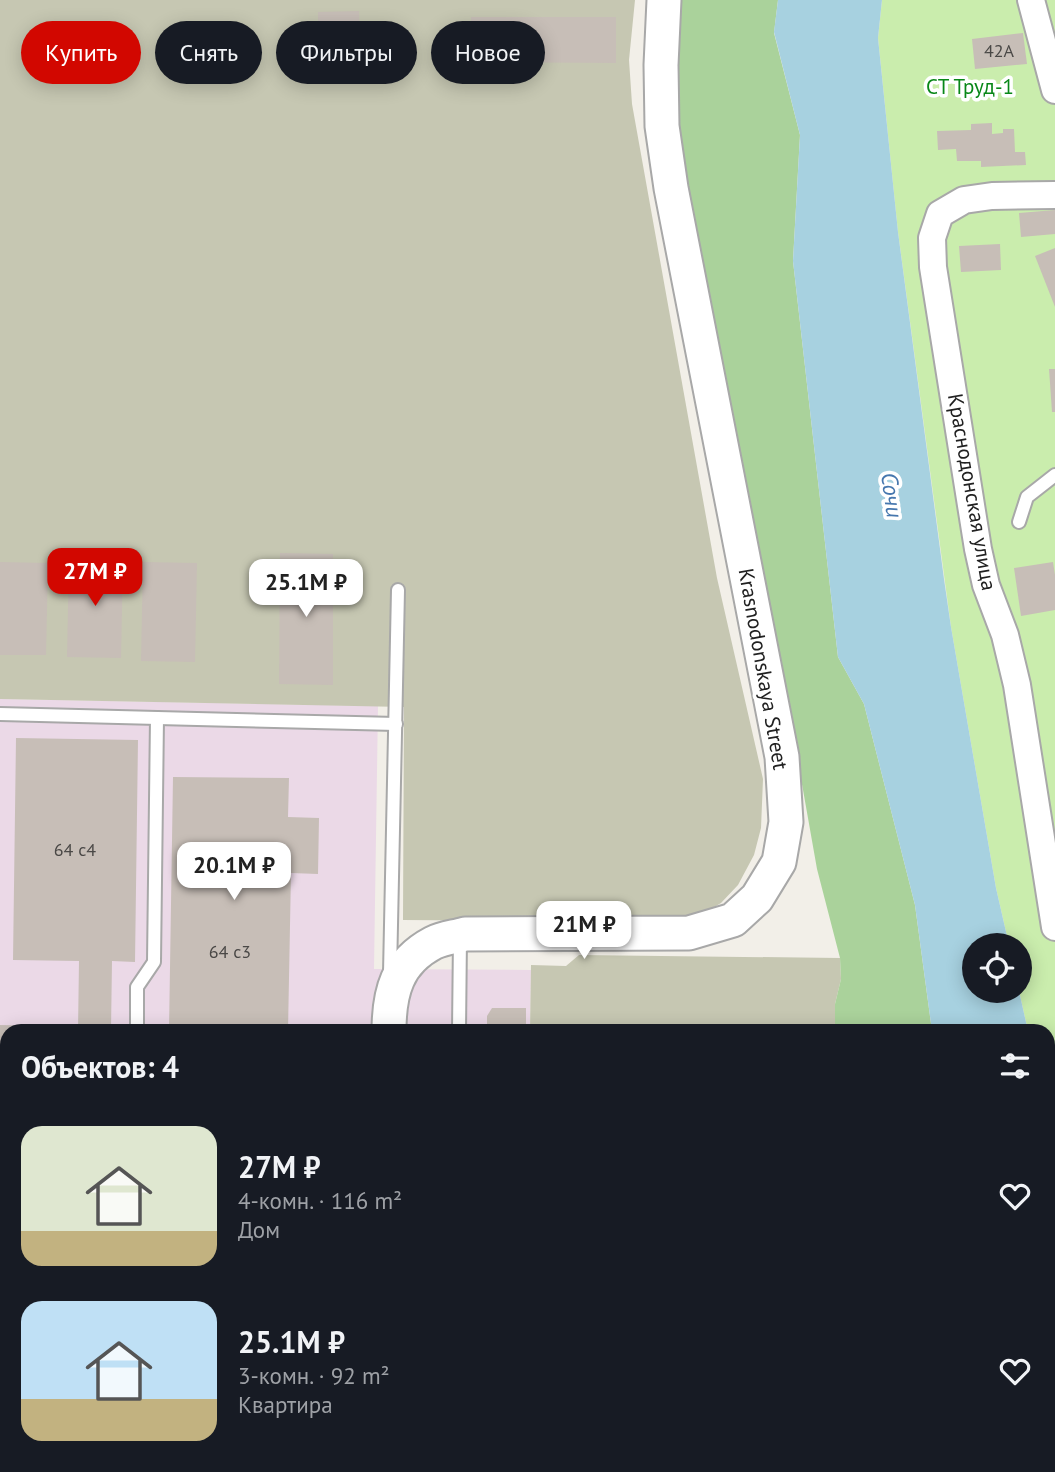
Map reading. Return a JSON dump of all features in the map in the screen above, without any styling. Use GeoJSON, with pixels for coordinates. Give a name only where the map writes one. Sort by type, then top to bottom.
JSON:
{"type":"FeatureCollection","features":[{"type":"Feature","properties":{"kind":"street","name":"Krasnodonskaya Street"},"geometry":{"type":"LineString","coordinates":[[389,1023],[393,986],[408,960],[435,942],[465,934],[689,933],[733,920],[757,898],[779,862],[786,822],[782,757],[671,188],[662,126],[664,0]]}},
{"type":"Feature","properties":{"kind":"street"},"geometry":{"type":"LineString","coordinates":[[1031,0],[1055,90]]}},
{"type":"Feature","properties":{"kind":"street","name":"Краснодонская улица"},"geometry":{"type":"LineString","coordinates":[[1055,195],[992,195],[964,200],[940,214],[932,238],[933,267],[978,550],[986,585],[1005,635],[1017,685],[1055,927]]}},
{"type":"Feature","properties":{"kind":"lane"},"geometry":{"type":"LineString","coordinates":[[1019,522],[1027,497],[1055,475]]}},
{"type":"Feature","properties":{"kind":"lane"},"geometry":{"type":"LineString","coordinates":[[389,1023],[398,590]]}},
{"type":"Feature","properties":{"kind":"lane"},"geometry":{"type":"LineString","coordinates":[[0,714],[396,724]]}},
{"type":"Feature","properties":{"kind":"lane"},"geometry":{"type":"LineString","coordinates":[[137,1024],[137,987],[154,962],[157,718]]}},
{"type":"Feature","properties":{"kind":"lane"},"geometry":{"type":"LineString","coordinates":[[459,1024],[460,936]]}},
{"type":"Feature","properties":{"kind":"shaded area"},"geometry":{"type":"Polygon","coordinates":[[[0,0],[635,0],[629,60],[632,104],[717,578],[763,779],[761,828],[754,855],[738,885],[721,903],[698,917],[673,922],[403,920],[404,707],[0,699],[0,0]]]}},
{"type":"Feature","properties":{"kind":"shaded area"},"geometry":{"type":"Polygon","coordinates":[[[0,699],[378,706],[374,969],[531,970],[530,1024],[0,1024],[0,699]]]}},
{"type":"Feature","properties":{"kind":"shaded area"},"geometry":{"type":"Polygon","coordinates":[[[579,955],[840,958],[841,979],[835,1004],[835,1024],[530,1024],[531,965],[566,966],[579,955]]]}},
{"type":"Feature","properties":{"kind":"green space"},"geometry":{"type":"Polygon","coordinates":[[[676,0],[778,0],[774,33],[800,135],[793,261],[838,657],[864,704],[915,905],[931,1024],[835,1024],[835,1004],[841,979],[840,958],[817,869],[788,705],[676,133],[676,0]]]}},
{"type":"Feature","properties":{"kind":"green space","name":"СТ Труд-1"},"geometry":{"type":"Polygon","coordinates":[[[882,0],[1055,0],[1055,1024],[1026,1024],[1022,1003],[1032,1003],[1032,933],[1006,933],[996,888],[951,627],[898,232],[878,38],[882,0]]]}},
{"type":"Feature","properties":{"kind":"water","name":"Сочи"},"geometry":{"type":"Polygon","coordinates":[[[778,0],[882,0],[878,38],[898,232],[944,579],[996,888],[1006,933],[962,933],[962,1003],[1022,1003],[1026,1024],[931,1024],[915,905],[864,704],[838,657],[793,261],[800,135],[774,32],[778,0]]]}},
{"type":"Feature","properties":{"kind":"building"},"geometry":{"type":"Polygon","coordinates":[[[359,11],[359,21],[318,21],[318,12],[359,11]]]}},
{"type":"Feature","properties":{"kind":"building"},"geometry":{"type":"Polygon","coordinates":[[[471,17],[616,17],[616,63],[545,63],[545,21],[471,21],[471,17]]]}},
{"type":"Feature","properties":{"kind":"building"},"geometry":{"type":"Polygon","coordinates":[[[1023,33],[1027,64],[975,69],[972,39],[1023,33]]]}},
{"type":"Feature","properties":{"kind":"building"},"geometry":{"type":"Polygon","coordinates":[[[992,123],[992,134],[1003,133],[1003,129],[1014,129],[1015,152],[1025,152],[1026,165],[981,167],[981,161],[957,161],[956,149],[938,150],[937,131],[971,130],[971,124],[992,123]]]}},
{"type":"Feature","properties":{"kind":"building"},"geometry":{"type":"Polygon","coordinates":[[[1055,210],[1055,234],[1021,237],[1019,213],[1055,210]]]}},
{"type":"Feature","properties":{"kind":"building"},"geometry":{"type":"Polygon","coordinates":[[[1000,244],[1001,270],[961,272],[959,246],[1000,244]]]}},
{"type":"Feature","properties":{"kind":"building"},"geometry":{"type":"Polygon","coordinates":[[[1055,248],[1055,307],[1035,256],[1055,248]]]}},
{"type":"Feature","properties":{"kind":"building"},"geometry":{"type":"Polygon","coordinates":[[[1049,369],[1055,369],[1055,412],[1052,412],[1049,369]]]}},
{"type":"Feature","properties":{"kind":"building"},"geometry":{"type":"Polygon","coordinates":[[[280,553],[333,554],[333,685],[279,684],[280,553]]]}},
{"type":"Feature","properties":{"kind":"building"},"geometry":{"type":"Polygon","coordinates":[[[69,559],[123,560],[121,658],[67,657],[69,559]]]}},
{"type":"Feature","properties":{"kind":"building"},"geometry":{"type":"Polygon","coordinates":[[[0,562],[48,563],[46,655],[0,655],[0,562]]]}},
{"type":"Feature","properties":{"kind":"building"},"geometry":{"type":"Polygon","coordinates":[[[143,562],[197,563],[195,662],[141,661],[143,562]]]}},
{"type":"Feature","properties":{"kind":"building"},"geometry":{"type":"Polygon","coordinates":[[[1053,562],[1055,610],[1021,616],[1014,568],[1053,562]]]}},
{"type":"Feature","properties":{"kind":"building"},"geometry":{"type":"Polygon","coordinates":[[[16,738],[138,740],[135,962],[112,961],[111,1024],[78,1024],[79,961],[13,960],[16,738]]]}},
{"type":"Feature","properties":{"kind":"building"},"geometry":{"type":"Polygon","coordinates":[[[173,777],[289,778],[288,817],[319,818],[318,874],[291,873],[288,1024],[169,1024],[173,777]]]}},
{"type":"Feature","properties":{"kind":"building"},"geometry":{"type":"Polygon","coordinates":[[[492,1008],[526,1008],[526,1024],[487,1024],[487,1016],[492,1008]]]}}]}
